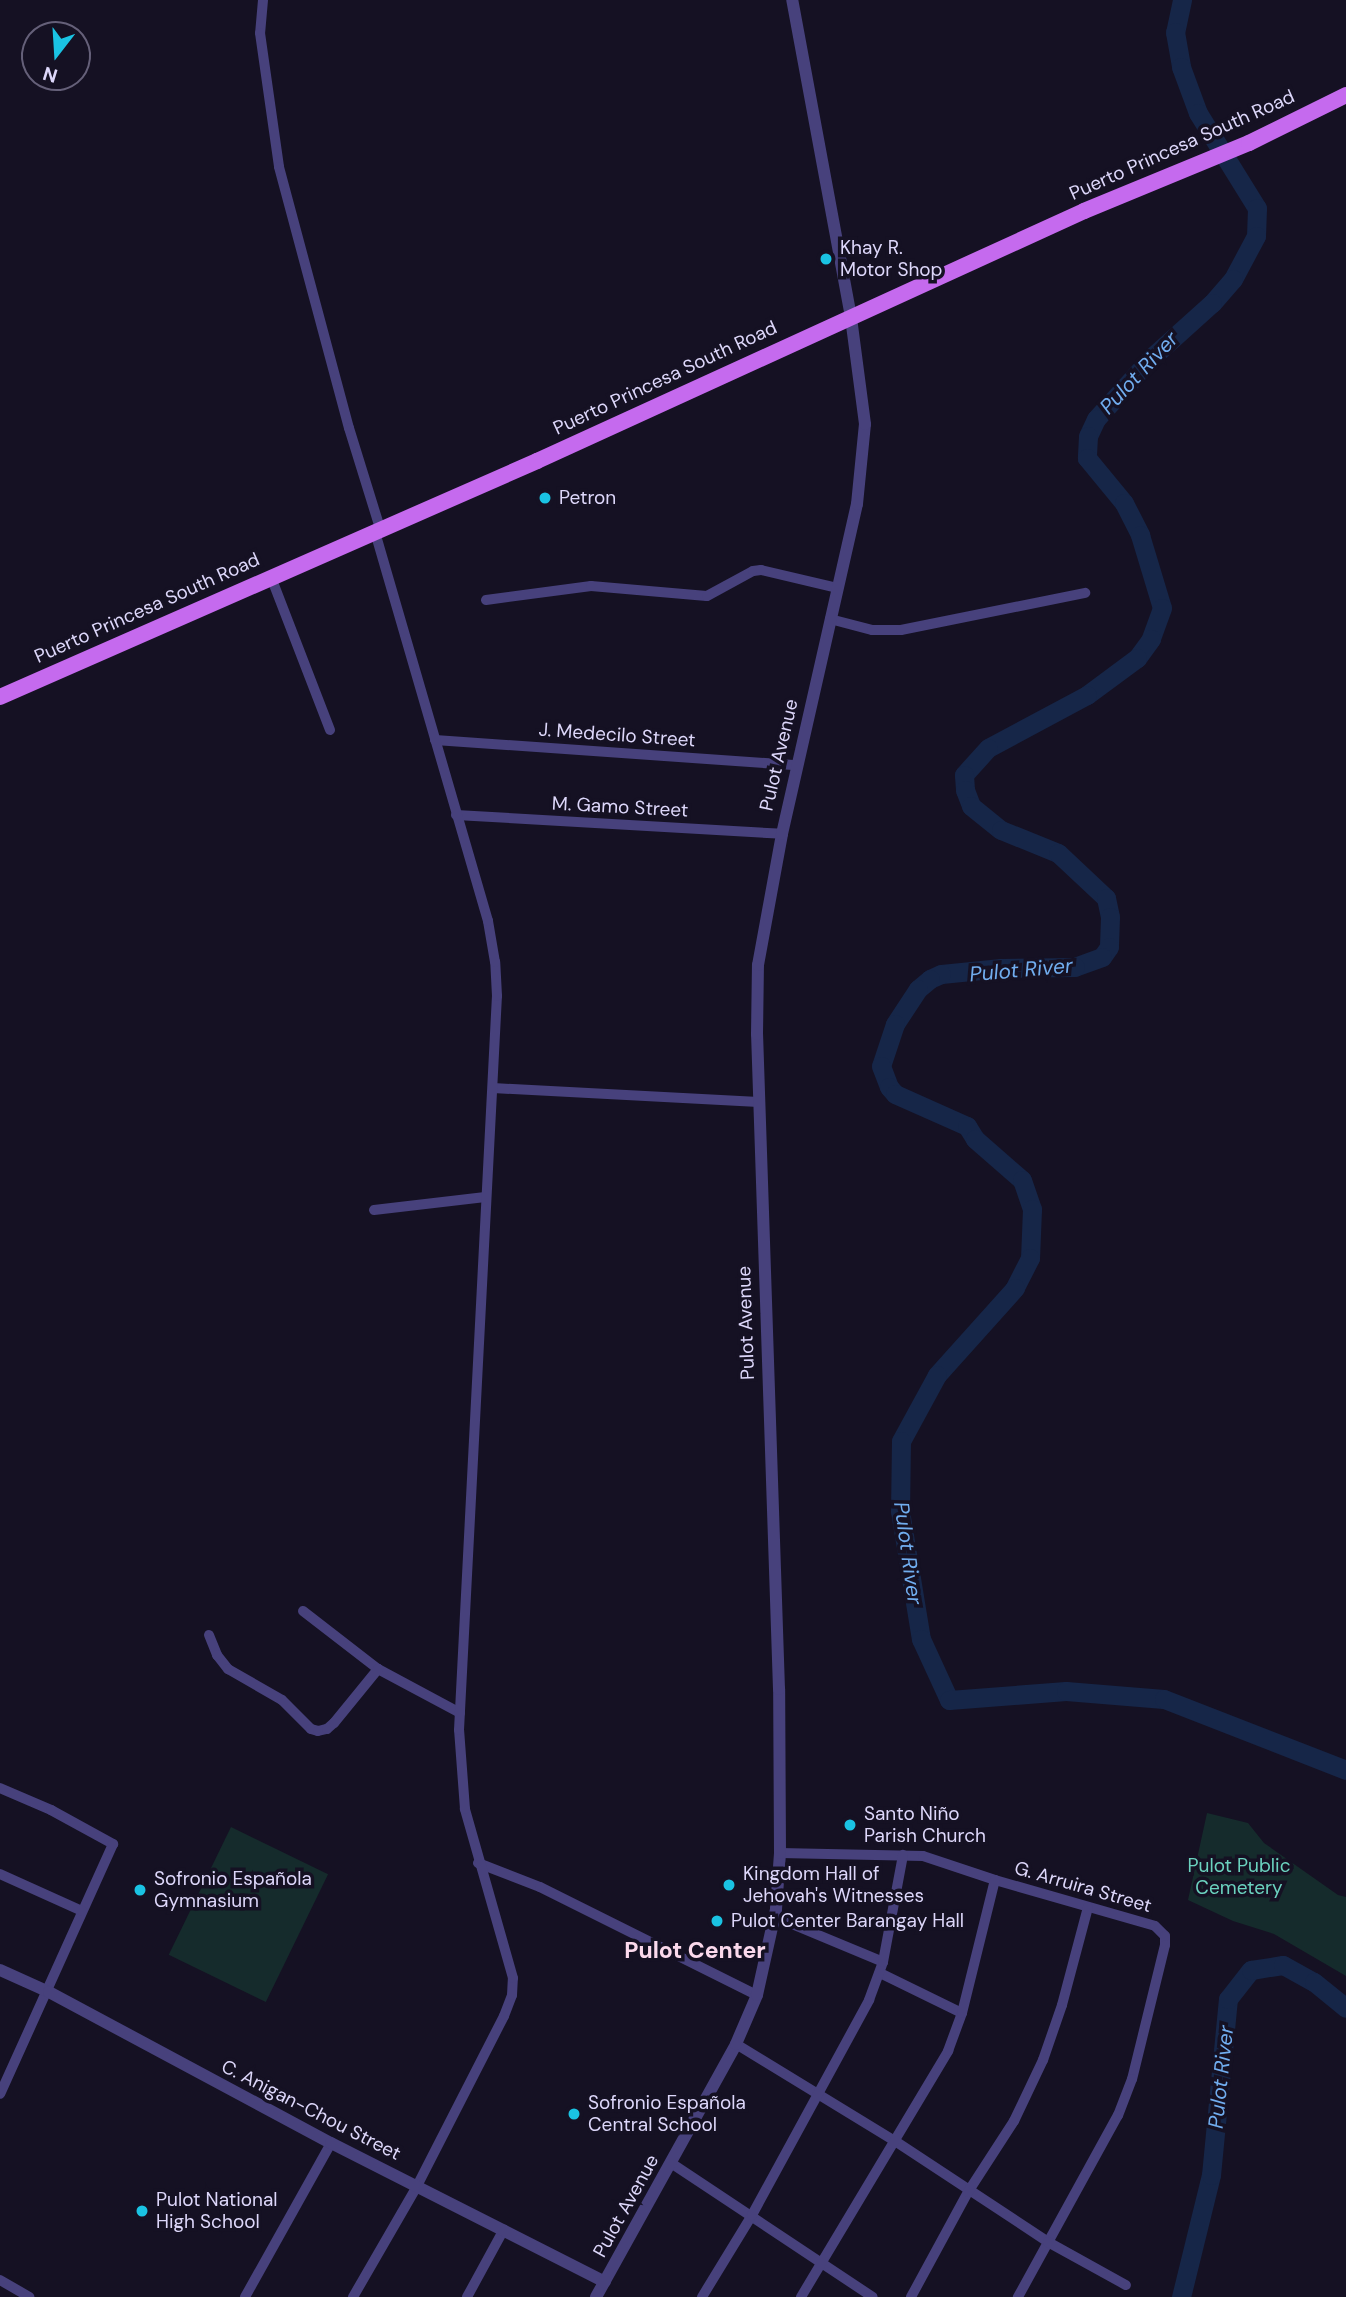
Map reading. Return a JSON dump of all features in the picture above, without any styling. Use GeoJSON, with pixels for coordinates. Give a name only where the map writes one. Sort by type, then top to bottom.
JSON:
{"type":"FeatureCollection","features":[{"type":"Feature","properties":{"kind":"main road","name":"Puerto Princesa South Road"},"geometry":{"type":"LineString","coordinates":[[0,697],[537,461],[613,423],[1072,216],[1249,143],[1346,95]]}},
{"type":"Feature","properties":{"kind":"street"},"geometry":{"type":"LineString","coordinates":[[263,0],[260,33],[279,167],[435,740],[488,921],[497,996],[460,1713],[465,1809],[478,1863],[509,1962],[512,1995],[417,2186],[353,2297]]}},
{"type":"Feature","properties":{"kind":"street","name":"Pulot Avenue"},"geometry":{"type":"LineString","coordinates":[[596,2297],[736,2044],[757,1995],[775,1917],[780,1853],[779,1689],[759,1102],[758,965],[782,834],[857,504],[864,447],[864,396],[792,0]]}},
{"type":"Feature","properties":{"kind":"street"},"geometry":{"type":"LineString","coordinates":[[486,600],[591,586],[707,596],[761,570],[837,588]]}},
{"type":"Feature","properties":{"kind":"street"},"geometry":{"type":"LineString","coordinates":[[271,577],[330,730]]}},
{"type":"Feature","properties":{"kind":"street"},"geometry":{"type":"LineString","coordinates":[[830,619],[873,630],[901,629],[1085,593]]}},
{"type":"Feature","properties":{"kind":"street","name":"J. Medecilo Street"},"geometry":{"type":"LineString","coordinates":[[435,740],[797,765]]}},
{"type":"Feature","properties":{"kind":"street","name":"M. Gamo Street"},"geometry":{"type":"LineString","coordinates":[[456,815],[782,834]]}},
{"type":"Feature","properties":{"kind":"street"},"geometry":{"type":"LineString","coordinates":[[493,1088],[759,1102]]}},
{"type":"Feature","properties":{"kind":"street"},"geometry":{"type":"LineString","coordinates":[[374,1210],[485,1197]]}},
{"type":"Feature","properties":{"kind":"street"},"geometry":{"type":"LineString","coordinates":[[303,1612],[378,1669],[460,1713]]}},
{"type":"Feature","properties":{"kind":"street"},"geometry":{"type":"LineString","coordinates":[[209,1634],[217,1655],[228,1669],[282,1700],[317,1731],[327,1729],[334,1723],[378,1669]]}},
{"type":"Feature","properties":{"kind":"street"},"geometry":{"type":"LineString","coordinates":[[0,1788],[51,1810],[113,1844],[82,1910],[49,1992],[0,2094]]}},
{"type":"Feature","properties":{"kind":"street","name":"G. Arruira Street"},"geometry":{"type":"LineString","coordinates":[[780,1853],[923,1856],[995,1880],[1155,1926],[1165,1936],[1132,2079],[1100,2153],[1048,2242]]}},
{"type":"Feature","properties":{"kind":"street"},"geometry":{"type":"LineString","coordinates":[[702,2297],[752,2214],[869,2000],[881,1967],[903,1856]]}},
{"type":"Feature","properties":{"kind":"street"},"geometry":{"type":"LineString","coordinates":[[478,1863],[540,1887],[757,1995]]}},
{"type":"Feature","properties":{"kind":"street"},"geometry":{"type":"LineString","coordinates":[[0,1874],[82,1910]]}},
{"type":"Feature","properties":{"kind":"street"},"geometry":{"type":"LineString","coordinates":[[801,2297],[948,2050],[962,2013],[995,1880]]}},
{"type":"Feature","properties":{"kind":"street"},"geometry":{"type":"LineString","coordinates":[[911,2297],[968,2192],[1014,2121],[1043,2060],[1062,2005],[1088,1907]]}},
{"type":"Feature","properties":{"kind":"street"},"geometry":{"type":"LineString","coordinates":[[775,1917],[881,1967],[962,2013]]}},
{"type":"Feature","properties":{"kind":"street","name":"C. Anigan-Chou Street"},"geometry":{"type":"LineString","coordinates":[[0,1970],[49,1992],[331,2143],[605,2282]]}},
{"type":"Feature","properties":{"kind":"street"},"geometry":{"type":"LineString","coordinates":[[736,2044],[895,2141],[968,2192],[1048,2242],[1126,2285]]}},
{"type":"Feature","properties":{"kind":"street"},"geometry":{"type":"LineString","coordinates":[[245,2297],[331,2143]]}},
{"type":"Feature","properties":{"kind":"street"},"geometry":{"type":"LineString","coordinates":[[671,2163],[752,2214],[873,2297]]}},
{"type":"Feature","properties":{"kind":"street"},"geometry":{"type":"LineString","coordinates":[[467,2297],[504,2229]]}},
{"type":"Feature","properties":{"kind":"street"},"geometry":{"type":"LineString","coordinates":[[1018,2297],[1048,2242]]}},
{"type":"Feature","properties":{"kind":"street"},"geometry":{"type":"LineString","coordinates":[[0,2280],[29,2297]]}},
{"type":"Feature","properties":{"kind":"green space","name":"Pulot Public Cemetery"},"geometry":{"type":"Polygon","coordinates":[[[1207,1813],[1248,1823],[1264,1843],[1338,1895],[1346,1897],[1346,1976],[1274,1934],[1233,1921],[1188,1900],[1207,1813]]]}},
{"type":"Feature","properties":{"kind":"green space"},"geometry":{"type":"Polygon","coordinates":[[[231,1827],[328,1874],[266,2002],[169,1955],[231,1827]]]}},
{"type":"Feature","properties":{"kind":"waterway","name":"Pulot River"},"geometry":{"type":"LineString","coordinates":[[1182,0],[1175,32],[1181,67],[1198,113],[1257,208],[1256,236],[1233,279],[1212,303],[1151,358],[1096,419],[1088,436],[1087,458],[1124,503],[1140,535],[1162,608],[1151,639],[1137,658],[1087,695],[988,748],[964,775],[965,790],[971,806],[1001,830],[1058,853],[1106,898],[1110,917],[1109,947],[1102,957],[1075,967],[1001,968],[941,974],[930,979],[918,989],[895,1024],[881,1066],[889,1087],[895,1094],[967,1126],[975,1139],[1022,1180],[1032,1209],[1030,1258],[1015,1288],[937,1375],[901,1441],[900,1511],[921,1639],[949,1700],[1066,1691],[1164,1699],[1346,1770]]}},
{"type":"Feature","properties":{"kind":"waterway","name":"Pulot River"},"geometry":{"type":"LineString","coordinates":[[1181,2297],[1211,2175],[1228,1999],[1251,1970],[1283,1965],[1314,1982],[1346,2008]]}},
{"type":"Feature","properties":{"kind":"place","name":"Khay R. Motor Shop"},"geometry":{"type":"Point","coordinates":[826,259]}},
{"type":"Feature","properties":{"kind":"place","name":"Petron"},"geometry":{"type":"Point","coordinates":[545,498]}},
{"type":"Feature","properties":{"kind":"place","name":"Santo Niño Parish Church"},"geometry":{"type":"Point","coordinates":[850,1825]}},
{"type":"Feature","properties":{"kind":"place","name":"Kingdom Hall of Jehovah's Witnesses"},"geometry":{"type":"Point","coordinates":[729,1885]}},
{"type":"Feature","properties":{"kind":"place","name":"Sofronio Española Gymnasium"},"geometry":{"type":"Point","coordinates":[140,1890]}},
{"type":"Feature","properties":{"kind":"place","name":"Pulot Center Barangay Hall"},"geometry":{"type":"Point","coordinates":[717,1921]}},
{"type":"Feature","properties":{"kind":"place","name":"Sofronio Española Central School"},"geometry":{"type":"Point","coordinates":[574,2114]}},
{"type":"Feature","properties":{"kind":"place","name":"Pulot National High School"},"geometry":{"type":"Point","coordinates":[142,2211]}},
{"type":"Feature","properties":{"kind":"district","name":"Pulot Center"},"geometry":{"type":"Point","coordinates":[695,1950]}}]}
